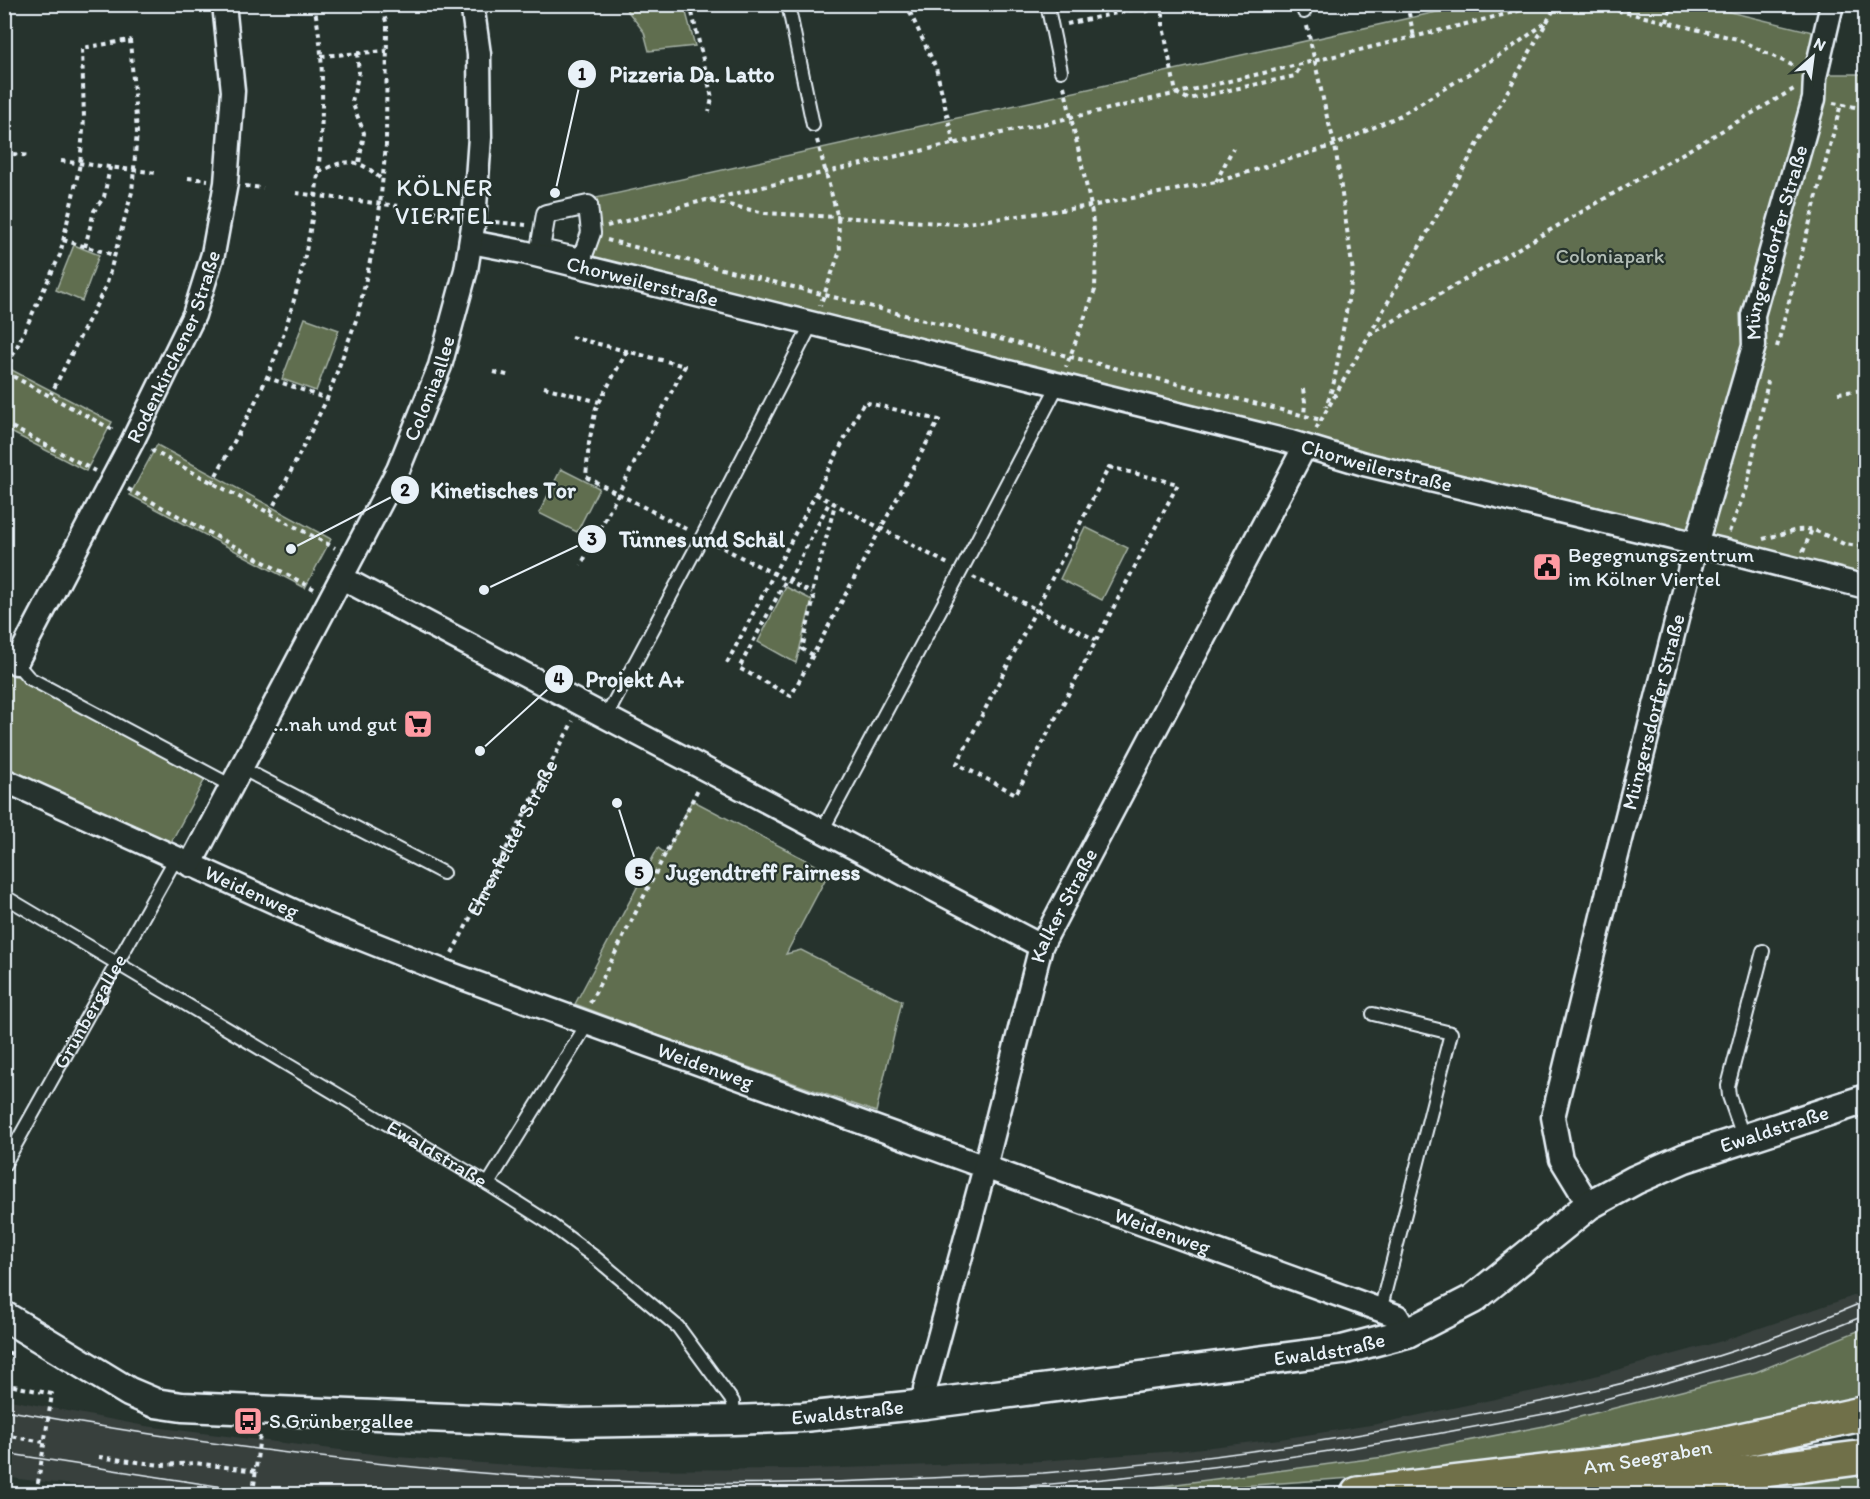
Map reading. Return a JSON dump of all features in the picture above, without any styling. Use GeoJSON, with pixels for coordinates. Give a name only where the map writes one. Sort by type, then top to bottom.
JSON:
{"type":"FeatureCollection","features":[{"type":"Feature","properties":{"kind":"main road","name":"Am Seegraben"},"geometry":{"type":"LineString","coordinates":[[1358,1494],[1612,1464],[1708,1447],[1866,1413]]}},
{"type":"Feature","properties":{"kind":"main road","name":"Am Seegraben"},"geometry":{"type":"LineString","coordinates":[[1576,1494],[1630,1487],[1866,1434]]}},
{"type":"Feature","properties":{"kind":"main road"},"geometry":{"type":"LineString","coordinates":[[1630,1487],[1866,1457]]}},
{"type":"Feature","properties":{"kind":"street","name":"Rodenkirchener Straße"},"geometry":{"type":"LineString","coordinates":[[16,663],[133,440],[194,315],[213,254],[226,183],[233,91],[224,4]]}},
{"type":"Feature","properties":{"kind":"street","name":"Coloniaallee"},"geometry":{"type":"LineString","coordinates":[[183,862],[236,777],[398,470],[440,366],[458,304],[471,242],[480,137],[478,54],[472,4]]}},
{"type":"Feature","properties":{"kind":"street","name":"Müngersdorfer Straße"},"geometry":{"type":"LineString","coordinates":[[1589,1205],[1561,1159],[1553,1117],[1696,544],[1754,346],[1753,315],[1815,88],[1832,4]]}},
{"type":"Feature","properties":{"kind":"street","name":"Chorweilerstraße"},"geometry":{"type":"LineString","coordinates":[[471,242],[523,252],[812,323],[1279,439],[1364,464],[1866,587]]}},
{"type":"Feature","properties":{"kind":"street","name":"Kalker Straße"},"geometry":{"type":"LineString","coordinates":[[926,1404],[925,1389],[985,1167],[1041,946],[1304,448]]}},
{"type":"Feature","properties":{"kind":"street"},"geometry":{"type":"LineString","coordinates":[[342,578],[1041,946]]}},
{"type":"Feature","properties":{"kind":"street","name":"Weidenweg"},"geometry":{"type":"LineString","coordinates":[[4,780],[314,920],[442,970],[1397,1316],[1407,1333]]}},
{"type":"Feature","properties":{"kind":"street","name":"Ewaldstraße"},"geometry":{"type":"LineString","coordinates":[[10,1320],[129,1392],[155,1402],[182,1407],[570,1423],[803,1417],[926,1404],[1342,1350],[1407,1333],[1473,1299],[1589,1205],[1635,1180],[1684,1158],[1866,1100]]}},
{"type":"Feature","properties":{"kind":"lane"},"geometry":{"type":"LineString","coordinates":[[788,4],[813,125]]}},
{"type":"Feature","properties":{"kind":"lane"},"geometry":{"type":"LineString","coordinates":[[1047,4],[1061,70]]}},
{"type":"Feature","properties":{"kind":"lane"},"geometry":{"type":"LineString","coordinates":[[606,717],[812,323]]}},
{"type":"Feature","properties":{"kind":"lane"},"geometry":{"type":"LineString","coordinates":[[822,831],[1058,385]]}},
{"type":"Feature","properties":{"kind":"lane"},"geometry":{"type":"LineString","coordinates":[[16,663],[29,678],[443,873]]}},
{"type":"Feature","properties":{"kind":"lane","name":"Grünbergallee"},"geometry":{"type":"LineString","coordinates":[[4,1165],[118,962],[183,862]]}},
{"type":"Feature","properties":{"kind":"lane"},"geometry":{"type":"LineString","coordinates":[[4,896],[118,962]]}},
{"type":"Feature","properties":{"kind":"lane"},"geometry":{"type":"LineString","coordinates":[[1744,1139],[1729,1096],[1728,1086],[1763,951]]}},
{"type":"Feature","properties":{"kind":"lane","name":"Ewaldstraße"},"geometry":{"type":"LineString","coordinates":[[118,962],[546,1221],[597,1259],[678,1327],[733,1402],[734,1420]]}},
{"type":"Feature","properties":{"kind":"lane"},"geometry":{"type":"LineString","coordinates":[[1373,1014],[1451,1034],[1380,1311]]}},
{"type":"Feature","properties":{"kind":"lane"},"geometry":{"type":"LineString","coordinates":[[488,1184],[585,1021]]}},
{"type":"Feature","properties":{"kind":"path"},"geometry":{"type":"LineString","coordinates":[[212,483],[266,377],[298,289],[315,196],[323,114],[321,56],[314,4]]}},
{"type":"Feature","properties":{"kind":"path"},"geometry":{"type":"LineString","coordinates":[[270,513],[327,399],[358,315],[378,225],[386,145],[387,25],[381,4]]}},
{"type":"Feature","properties":{"kind":"path"},"geometry":{"type":"LineString","coordinates":[[690,4],[712,98],[709,112]]}},
{"type":"Feature","properties":{"kind":"path"},"geometry":{"type":"LineString","coordinates":[[906,4],[936,68],[954,144]]}},
{"type":"Feature","properties":{"kind":"path"},"geometry":{"type":"LineString","coordinates":[[1052,28],[1139,8],[1144,12],[1175,4]]}},
{"type":"Feature","properties":{"kind":"path"},"geometry":{"type":"LineString","coordinates":[[1407,4],[1414,37]]}},
{"type":"Feature","properties":{"kind":"path"},"geometry":{"type":"LineString","coordinates":[[1321,420],[1070,358],[590,233],[824,171],[954,144],[1301,65],[1546,4]]}},
{"type":"Feature","properties":{"kind":"path"},"geometry":{"type":"LineString","coordinates":[[1304,448],[1557,4]]}},
{"type":"Feature","properties":{"kind":"path"},"geometry":{"type":"LineString","coordinates":[[1582,4],[1737,39],[1841,104],[1866,109]]}},
{"type":"Feature","properties":{"kind":"path"},"geometry":{"type":"LineString","coordinates":[[1667,22],[1671,4]]}},
{"type":"Feature","properties":{"kind":"path"},"geometry":{"type":"LineString","coordinates":[[1163,6],[1163,26],[1176,93]]}},
{"type":"Feature","properties":{"kind":"path"},"geometry":{"type":"LineString","coordinates":[[1303,8],[1335,145],[1353,273],[1334,382],[1324,414]]}},
{"type":"Feature","properties":{"kind":"path"},"geometry":{"type":"LineString","coordinates":[[706,201],[765,213],[959,224],[1091,206],[1216,182],[1335,145],[1401,115],[1510,48],[1548,21]]}},
{"type":"Feature","properties":{"kind":"path"},"geometry":{"type":"LineString","coordinates":[[51,394],[106,286],[132,192],[137,132],[130,40],[82,48],[84,119],[80,164],[60,255],[5,372],[352,557]]}},
{"type":"Feature","properties":{"kind":"path"},"geometry":{"type":"LineString","coordinates":[[321,56],[387,51]]}},
{"type":"Feature","properties":{"kind":"path"},"geometry":{"type":"LineString","coordinates":[[357,53],[359,72],[352,102],[364,133],[359,163]]}},
{"type":"Feature","properties":{"kind":"path"},"geometry":{"type":"LineString","coordinates":[[1176,93],[1188,99],[1295,76],[1301,65]]}},
{"type":"Feature","properties":{"kind":"path"},"geometry":{"type":"LineString","coordinates":[[1058,385],[1095,290],[1096,248],[1091,206],[1061,70]]}},
{"type":"Feature","properties":{"kind":"path"},"geometry":{"type":"LineString","coordinates":[[1369,335],[1815,88]]}},
{"type":"Feature","properties":{"kind":"path"},"geometry":{"type":"LineString","coordinates":[[1776,350],[1841,104]]}},
{"type":"Feature","properties":{"kind":"path"},"geometry":{"type":"LineString","coordinates":[[812,323],[825,295],[840,251],[838,218],[813,125]]}},
{"type":"Feature","properties":{"kind":"path"},"geometry":{"type":"LineString","coordinates":[[1216,182],[1233,148]]}},
{"type":"Feature","properties":{"kind":"path"},"geometry":{"type":"LineString","coordinates":[[4,153],[30,156]]}},
{"type":"Feature","properties":{"kind":"path"},"geometry":{"type":"LineString","coordinates":[[61,161],[157,173]]}},
{"type":"Feature","properties":{"kind":"path"},"geometry":{"type":"LineString","coordinates":[[318,172],[334,164],[350,161],[371,169],[382,180]]}},
{"type":"Feature","properties":{"kind":"path"},"geometry":{"type":"LineString","coordinates":[[85,247],[94,211],[104,197],[110,167]]}},
{"type":"Feature","properties":{"kind":"path"},"geometry":{"type":"LineString","coordinates":[[296,193],[398,206]]}},
{"type":"Feature","properties":{"kind":"path"},"geometry":{"type":"LineString","coordinates":[[63,240],[115,255]]}},
{"type":"Feature","properties":{"kind":"path"},"geometry":{"type":"LineString","coordinates":[[571,338],[685,366],[581,565]]}},
{"type":"Feature","properties":{"kind":"path"},"geometry":{"type":"LineString","coordinates":[[627,351],[596,408],[589,443],[586,477],[812,593]]}},
{"type":"Feature","properties":{"kind":"path"},"geometry":{"type":"LineString","coordinates":[[494,372],[511,376]]}},
{"type":"Feature","properties":{"kind":"path"},"geometry":{"type":"LineString","coordinates":[[1722,550],[1747,487],[1770,372]]}},
{"type":"Feature","properties":{"kind":"path"},"geometry":{"type":"LineString","coordinates":[[266,377],[327,399]]}},
{"type":"Feature","properties":{"kind":"path"},"geometry":{"type":"LineString","coordinates":[[544,387],[598,402]]}},
{"type":"Feature","properties":{"kind":"path"},"geometry":{"type":"LineString","coordinates":[[1303,389],[1304,416]]}},
{"type":"Feature","properties":{"kind":"path"},"geometry":{"type":"LineString","coordinates":[[1838,393],[1866,390]]}},
{"type":"Feature","properties":{"kind":"path"},"geometry":{"type":"LineString","coordinates":[[727,663],[864,402],[939,420],[791,696],[739,668],[832,503]]}},
{"type":"Feature","properties":{"kind":"path"},"geometry":{"type":"LineString","coordinates":[[4,423],[331,598]]}},
{"type":"Feature","properties":{"kind":"path"},"geometry":{"type":"LineString","coordinates":[[1110,467],[1178,484],[1096,640],[1016,794],[957,764],[1110,467]]}},
{"type":"Feature","properties":{"kind":"path"},"geometry":{"type":"LineString","coordinates":[[816,494],[1096,640]]}},
{"type":"Feature","properties":{"kind":"path"},"geometry":{"type":"LineString","coordinates":[[813,655],[802,649],[832,503]]}},
{"type":"Feature","properties":{"kind":"path"},"geometry":{"type":"LineString","coordinates":[[1722,550],[1797,530],[1812,529],[1845,544],[1866,547]]}},
{"type":"Feature","properties":{"kind":"path","name":"Ehrenfelder Straße"},"geometry":{"type":"LineString","coordinates":[[442,970],[582,704]]}},
{"type":"Feature","properties":{"kind":"path"},"geometry":{"type":"LineString","coordinates":[[585,1021],[707,770]]}},
{"type":"Feature","properties":{"kind":"path"},"geometry":{"type":"LineString","coordinates":[[10,1320],[4,1383],[52,1394],[41,1442],[37,1489],[72,1494]]}},
{"type":"Feature","properties":{"kind":"path"},"geometry":{"type":"LineString","coordinates":[[253,1494],[262,1410]]}},
{"type":"Feature","properties":{"kind":"path"},"geometry":{"type":"LineString","coordinates":[[4,1435],[41,1442]]}},
{"type":"Feature","properties":{"kind":"path"},"geometry":{"type":"LineString","coordinates":[[99,1457],[161,1466],[195,1463],[256,1471]]}},
{"type":"Feature","properties":{"kind":"shaded area"},"geometry":{"type":"Polygon","coordinates":[[[1865,1292],[1865,1328],[1756,1372],[1544,1426],[1384,1457],[1099,1494],[160,1494],[5,1476],[5,1399],[145,1426],[397,1457],[582,1470],[907,1466],[1041,1461],[1177,1451],[1280,1439],[1377,1424],[1562,1385],[1722,1341],[1865,1292]]]}},
{"type":"Feature","properties":{"kind":"green space"},"geometry":{"type":"Polygon","coordinates":[[[623,5],[684,5],[695,46],[649,51],[644,32],[623,5]]]}},
{"type":"Feature","properties":{"kind":"green space","name":"Coloniapark"},"geometry":{"type":"Polygon","coordinates":[[[1468,5],[1718,5],[1717,9],[1817,33],[1824,74],[1865,74],[1865,579],[582,258],[587,200],[1468,5]]]}},
{"type":"Feature","properties":{"kind":"green space"},"geometry":{"type":"Polygon","coordinates":[[[74,245],[99,255],[82,301],[56,290],[74,245]]]}},
{"type":"Feature","properties":{"kind":"green space"},"geometry":{"type":"Polygon","coordinates":[[[305,318],[339,330],[316,391],[282,379],[305,318]]]}},
{"type":"Feature","properties":{"kind":"green space"},"geometry":{"type":"Polygon","coordinates":[[[4,366],[112,422],[86,471],[5,429],[4,366]]]}},
{"type":"Feature","properties":{"kind":"green space"},"geometry":{"type":"Polygon","coordinates":[[[157,445],[331,539],[305,588],[130,495],[157,445]]]}},
{"type":"Feature","properties":{"kind":"green space"},"geometry":{"type":"Polygon","coordinates":[[[561,469],[599,488],[577,532],[539,513],[561,469]]]}},
{"type":"Feature","properties":{"kind":"green space"},"geometry":{"type":"Polygon","coordinates":[[[1085,527],[1128,548],[1102,600],[1060,579],[1085,527]]]}},
{"type":"Feature","properties":{"kind":"green space"},"geometry":{"type":"Polygon","coordinates":[[[786,587],[812,600],[796,663],[758,642],[786,587]]]}},
{"type":"Feature","properties":{"kind":"green space"},"geometry":{"type":"Polygon","coordinates":[[[5,658],[26,681],[205,779],[170,844],[5,768],[5,658]]]}},
{"type":"Feature","properties":{"kind":"green space"},"geometry":{"type":"Polygon","coordinates":[[[692,800],[829,872],[786,954],[801,950],[902,1001],[876,1112],[575,1004],[658,848],[666,854],[692,800]]]}},
{"type":"Feature","properties":{"kind":"green space"},"geometry":{"type":"Polygon","coordinates":[[[1865,1328],[1865,1396],[1778,1417],[1480,1469],[1099,1494],[1384,1457],[1544,1426],[1756,1372],[1865,1328]]]}},
{"type":"Feature","properties":{"kind":"green space"},"geometry":{"type":"Polygon","coordinates":[[[1865,1470],[1865,1488],[1797,1494],[1702,1494],[1865,1470]]]}},
{"type":"Feature","properties":{"kind":"tram line"},"geometry":{"type":"LineString","coordinates":[[4,1410],[149,1434],[295,1454],[515,1476],[716,1484],[801,1483],[1043,1473],[1184,1460],[1278,1447],[1550,1400],[1644,1378],[1719,1356],[1866,1301]]}},
{"type":"Feature","properties":{"kind":"tram line"},"geometry":{"type":"LineString","coordinates":[[930,1494],[1057,1484],[1247,1463],[1436,1434],[1555,1412],[1719,1368],[1808,1338],[1866,1315]]}},
{"type":"Feature","properties":{"kind":"tram line"},"geometry":{"type":"LineString","coordinates":[[4,1453],[223,1487],[292,1494]]}},
{"type":"Feature","properties":{"kind":"place","name":"Pizzeria Da. Latto"},"geometry":{"type":"Point","coordinates":[555,193]}},
{"type":"Feature","properties":{"kind":"place","name":"Kinetisches Tor"},"geometry":{"type":"Point","coordinates":[291,549]}},
{"type":"Feature","properties":{"kind":"place","name":"Begegnungszentrum im Kölner Viertel"},"geometry":{"type":"Point","coordinates":[1547,567]}},
{"type":"Feature","properties":{"kind":"place","name":"Tünnes und Schäl"},"geometry":{"type":"Point","coordinates":[484,590]}},
{"type":"Feature","properties":{"kind":"place","name":"...nah und gut"},"geometry":{"type":"Point","coordinates":[418,724]}},
{"type":"Feature","properties":{"kind":"place","name":"Projekt A+"},"geometry":{"type":"Point","coordinates":[480,751]}},
{"type":"Feature","properties":{"kind":"place","name":"Jugendtreff Fairness"},"geometry":{"type":"Point","coordinates":[617,803]}},
{"type":"Feature","properties":{"kind":"place","name":"S Grünbergallee"},"geometry":{"type":"Point","coordinates":[248,1421]}},
{"type":"Feature","properties":{"kind":"district","name":"KÖLNER VIERTEL"},"geometry":{"type":"Point","coordinates":[445,202]}}]}
